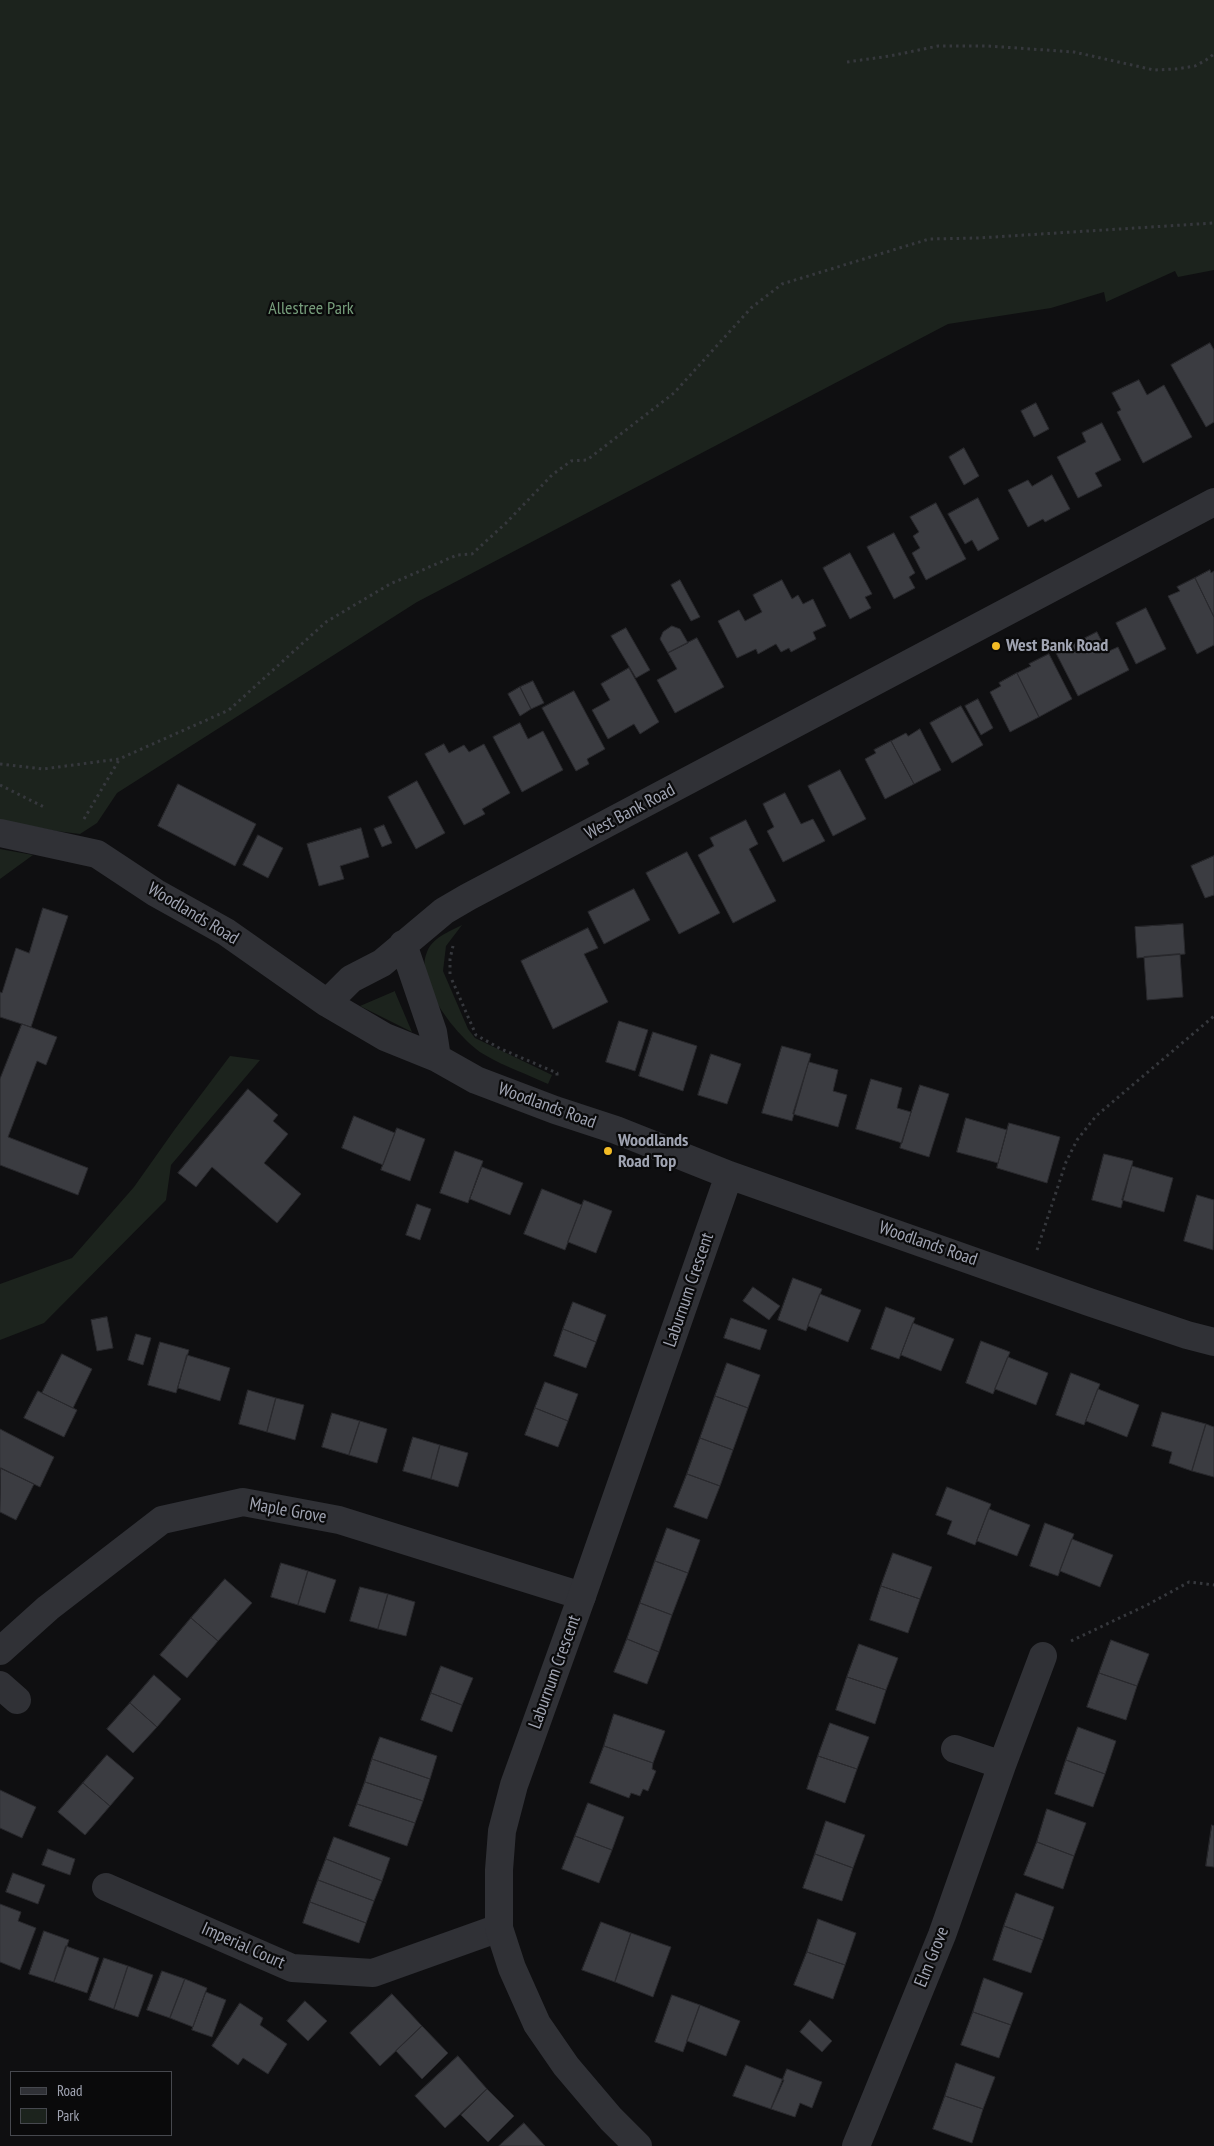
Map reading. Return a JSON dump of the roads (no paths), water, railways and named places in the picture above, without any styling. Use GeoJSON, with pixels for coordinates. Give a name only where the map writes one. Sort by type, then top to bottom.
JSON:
{"type":"FeatureCollection","features":[{"type":"Feature","properties":{"kind":"street","name":"West Bank Road"},"geometry":{"type":"LineString","coordinates":[[327,1003],[351,979],[382,963],[444,911],[468,897],[1214,502]]}},
{"type":"Feature","properties":{"kind":"street","name":"Woodlands Road"},"geometry":{"type":"LineString","coordinates":[[0,833],[97,854],[156,893],[226,932],[327,1003],[385,1037],[437,1058],[476,1080],[555,1110],[616,1130],[729,1175],[1178,1332],[1214,1342]]}},
{"type":"Feature","properties":{"kind":"street"},"geometry":{"type":"LineString","coordinates":[[403,944],[433,1032],[437,1058]]}},
{"type":"Feature","properties":{"kind":"street","name":"Laburnum Crescent"},"geometry":{"type":"LineString","coordinates":[[638,2146],[566,2066],[537,2024],[512,1968],[499,1928],[499,1870],[502,1831],[514,1785],[729,1175]]}},
{"type":"Feature","properties":{"kind":"street","name":"Maple Grove"},"geometry":{"type":"LineString","coordinates":[[0,1651],[48,1608],[162,1520],[243,1502],[339,1520],[582,1596]]}},
{"type":"Feature","properties":{"kind":"street","name":"Elm Grove"},"geometry":{"type":"LineString","coordinates":[[856,2146],[942,1934],[1002,1765],[1044,1656]]}},
{"type":"Feature","properties":{"kind":"street"},"geometry":{"type":"LineString","coordinates":[[955,1749],[1002,1765]]}},
{"type":"Feature","properties":{"kind":"street","name":"Imperial Court"},"geometry":{"type":"LineString","coordinates":[[106,1887],[292,1968],[373,1973],[499,1928]]}},
{"type":"Feature","properties":{"kind":"place","name":"West Bank Road"},"geometry":{"type":"Point","coordinates":[996,646]}},
{"type":"Feature","properties":{"kind":"place","name":"Woodlands Road Top"},"geometry":{"type":"Point","coordinates":[608,1151]}},
{"type":"Feature","properties":{"kind":"park label","name":"Allestree Park"},"geometry":{"type":"Point","coordinates":[311,309]}}]}
